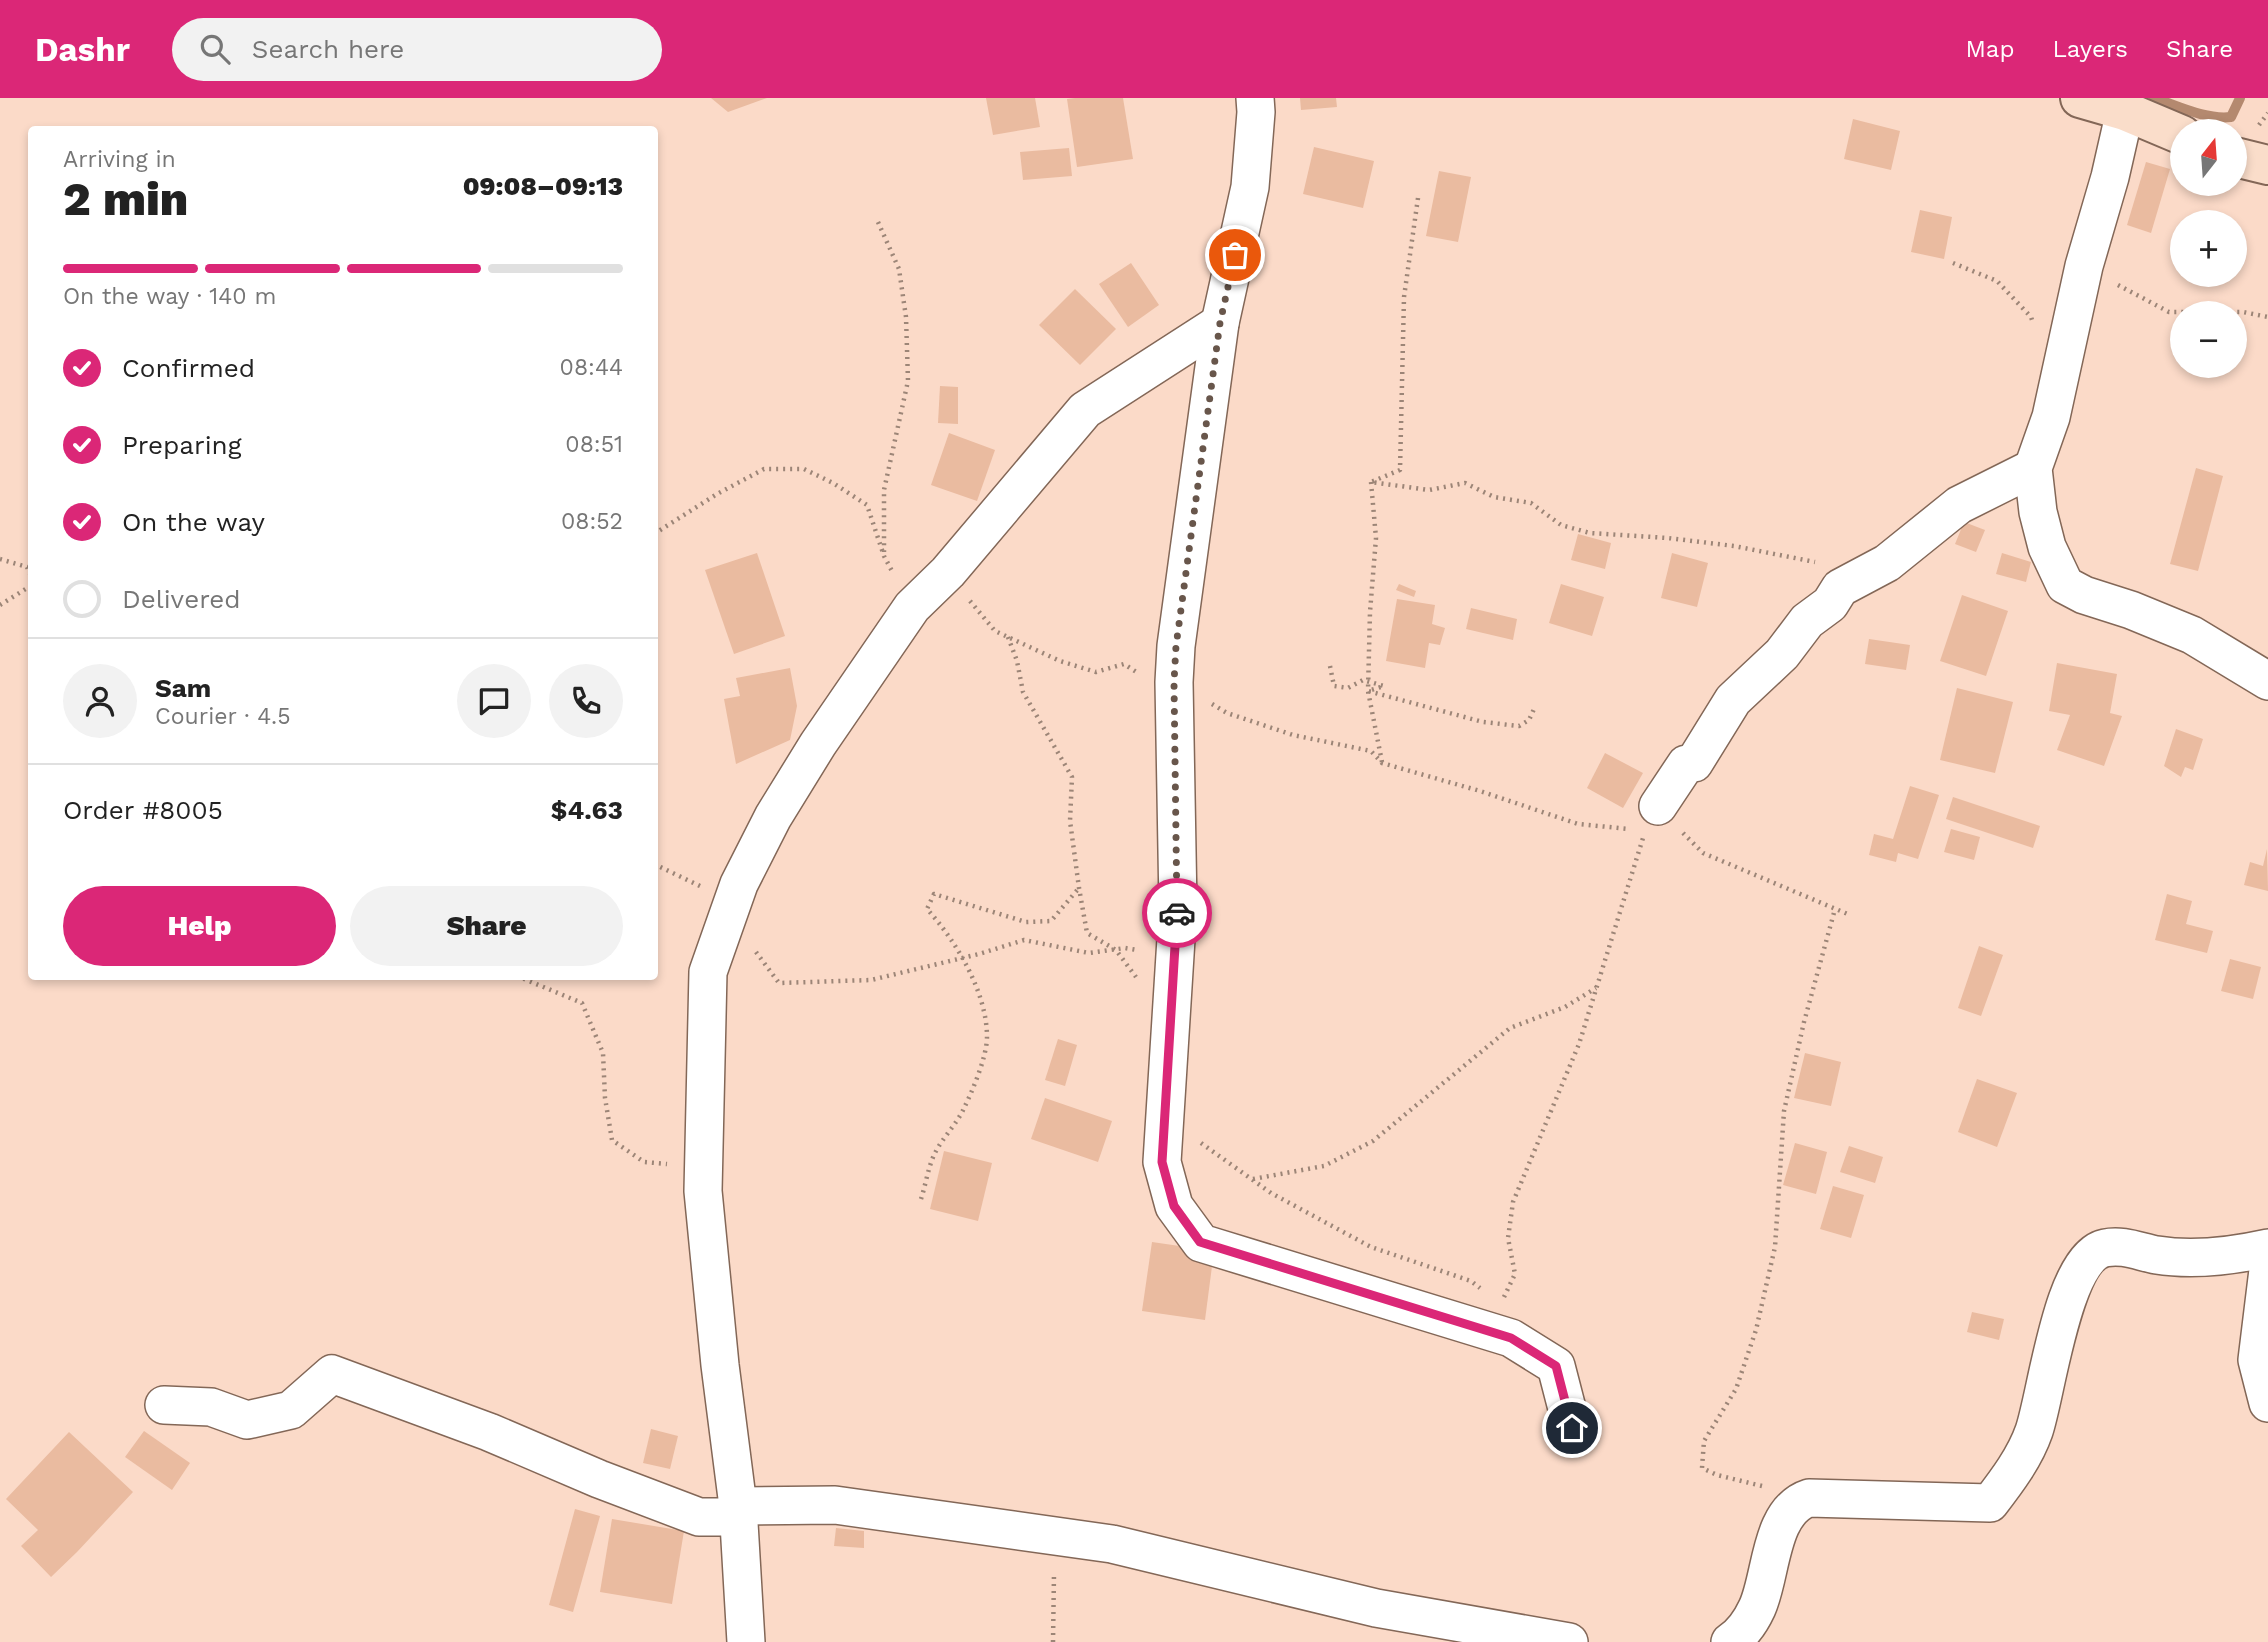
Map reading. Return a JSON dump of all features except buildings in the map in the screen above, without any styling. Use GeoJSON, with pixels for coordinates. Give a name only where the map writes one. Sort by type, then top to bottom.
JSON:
{"type":"FeatureCollection","features":[{"type":"Feature","properties":{"kind":"main road"},"geometry":{"type":"LineString","coordinates":[[2080,98],[2125,111],[2170,130]]}},
{"type":"Feature","properties":{"kind":"main road"},"geometry":{"type":"LineString","coordinates":[[2247,160],[2268,165]]}},
{"type":"Feature","properties":{"kind":"street"},"geometry":{"type":"LineString","coordinates":[[1255,98],[1250,187],[1220,323],[1176,646],[1174,682],[1178,907],[1162,1162],[1174,1206],[1200,1242],[1511,1338],[1556,1366],[1572,1428]]}},
{"type":"Feature","properties":{"kind":"street"},"geometry":{"type":"LineString","coordinates":[[2125,111],[2110,177],[2084,266],[2051,417],[2033,468],[2038,512],[2047,547],[2065,585],[2084,595],[2131,610],[2192,635],[2268,681]]}},
{"type":"Feature","properties":{"kind":"street"},"geometry":{"type":"LineString","coordinates":[[746,1642],[738,1506],[720,1366],[703,1191],[708,972],[739,884],[773,817],[818,744],[912,607],[948,572],[1085,410],[1220,323]]}},
{"type":"Feature","properties":{"kind":"street"},"geometry":{"type":"LineString","coordinates":[[1650,818],[1686,764],[1694,763],[1733,700],[1783,654],[1807,621],[1830,604],[1840,588],[1887,562],[1958,505],[2033,468]]}},
{"type":"Feature","properties":{"kind":"street"},"geometry":{"type":"LineString","coordinates":[[1730,1642],[1741,1634],[1758,1607],[1774,1542],[1795,1504],[1809,1498],[1990,1503],[2013,1472],[2033,1432],[2064,1307],[2085,1260],[2104,1248],[2130,1248],[2158,1255],[2230,1257],[2268,1248]]}},
{"type":"Feature","properties":{"kind":"street"},"geometry":{"type":"LineString","coordinates":[[2268,1270],[2257,1360],[2268,1403]]}},
{"type":"Feature","properties":{"kind":"street"},"geometry":{"type":"LineString","coordinates":[[164,1405],[211,1407],[247,1420],[292,1410],[332,1374],[489,1432],[599,1479],[699,1517],[726,1517],[738,1506],[835,1505],[1112,1544],[1376,1608],[1569,1642]]}},
{"type":"Feature","properties":{"kind":"path"},"geometry":{"type":"LineString","coordinates":[[1371,482],[1400,470],[1404,297],[1418,198]]}},
{"type":"Feature","properties":{"kind":"path"},"geometry":{"type":"LineString","coordinates":[[878,222],[899,269],[906,317],[908,381],[884,490],[884,556]]}},
{"type":"Feature","properties":{"kind":"path"},"geometry":{"type":"LineString","coordinates":[[1953,263],[1997,281],[2031,317],[2038,358],[2063,363]]}},
{"type":"Feature","properties":{"kind":"path"},"geometry":{"type":"LineString","coordinates":[[2084,266],[2169,313],[2243,312],[2268,317]]}},
{"type":"Feature","properties":{"kind":"path"},"geometry":{"type":"LineString","coordinates":[[658,531],[764,468],[804,468],[867,505],[884,556],[912,607]]}},
{"type":"Feature","properties":{"kind":"path"},"geometry":{"type":"LineString","coordinates":[[1371,482],[1429,490],[1465,483],[1494,497],[1531,503],[1561,525],[1590,533],[1668,538],[1814,560],[1840,588]]}},
{"type":"Feature","properties":{"kind":"path"},"geometry":{"type":"LineString","coordinates":[[1371,482],[1376,538],[1370,612],[1368,691],[1382,763]]}},
{"type":"Feature","properties":{"kind":"path"},"geometry":{"type":"LineString","coordinates":[[0,559],[28,568]]}},
{"type":"Feature","properties":{"kind":"path"},"geometry":{"type":"LineString","coordinates":[[948,572],[995,631],[1060,661],[1096,672],[1124,664],[1149,681],[1174,682],[1227,713],[1293,735],[1371,751],[1382,763],[1480,791],[1578,824],[1650,818],[1703,853],[1850,915]]}},
{"type":"Feature","properties":{"kind":"path"},"geometry":{"type":"LineString","coordinates":[[0,605],[28,588]]}},
{"type":"Feature","properties":{"kind":"path"},"geometry":{"type":"LineString","coordinates":[[1009,637],[1023,692],[1072,777],[1070,821],[1087,933],[1116,950],[1136,976],[1172,1007]]}},
{"type":"Feature","properties":{"kind":"path"},"geometry":{"type":"LineString","coordinates":[[1330,666],[1334,686],[1348,688],[1363,680],[1384,686],[1368,691]]}},
{"type":"Feature","properties":{"kind":"path"},"geometry":{"type":"LineString","coordinates":[[1368,691],[1483,722],[1519,726],[1530,720],[1534,709]]}},
{"type":"Feature","properties":{"kind":"path"},"geometry":{"type":"LineString","coordinates":[[1511,1338],[1501,1304],[1515,1274],[1508,1238],[1513,1202],[1579,1044],[1650,818]]}},
{"type":"Feature","properties":{"kind":"path"},"geometry":{"type":"LineString","coordinates":[[658,866],[731,908],[779,983],[871,980],[1024,940],[1089,953],[1125,948],[1175,958]]}},
{"type":"Feature","properties":{"kind":"path"},"geometry":{"type":"LineString","coordinates":[[921,1199],[934,1153],[964,1109],[980,1067],[987,1038],[981,1002],[962,957],[947,931],[927,909],[934,894],[1026,922],[1051,921],[1079,888]]}},
{"type":"Feature","properties":{"kind":"path"},"geometry":{"type":"LineString","coordinates":[[1809,1498],[1717,1475],[1702,1468],[1704,1441],[1735,1389],[1756,1330],[1775,1247],[1784,1111],[1804,1022],[1835,909]]}},
{"type":"Feature","properties":{"kind":"path"},"geometry":{"type":"LineString","coordinates":[[527,980],[582,1003],[603,1053],[605,1098],[612,1140],[644,1162],[682,1166],[704,1130]]}},
{"type":"Feature","properties":{"kind":"path"},"geometry":{"type":"LineString","coordinates":[[1252,1180],[1324,1166],[1373,1141],[1510,1028],[1565,1007],[1597,988]]}},
{"type":"Feature","properties":{"kind":"path"},"geometry":{"type":"LineString","coordinates":[[1165,1119],[1271,1193],[1371,1247],[1471,1281],[1481,1289]]}},
{"type":"Feature","properties":{"kind":"path"},"geometry":{"type":"LineString","coordinates":[[1053,1642],[1055,1537]]}},
{"type":"Feature","properties":{"kind":"waterway"},"geometry":{"type":"LineString","coordinates":[[2154,98],[2192,112],[2221,117],[2231,117],[2240,98]]}},
{"type":"Feature","properties":{"kind":"way so far"},"geometry":{"type":"LineString","coordinates":[[1177,913],[1174,682],[1176,646],[1220,323],[1235,255]]}},
{"type":"Feature","properties":{"kind":"route"},"geometry":{"type":"LineString","coordinates":[[1177,913],[1162,1162],[1174,1206],[1200,1242],[1511,1338],[1556,1366],[1572,1428]]}}]}
